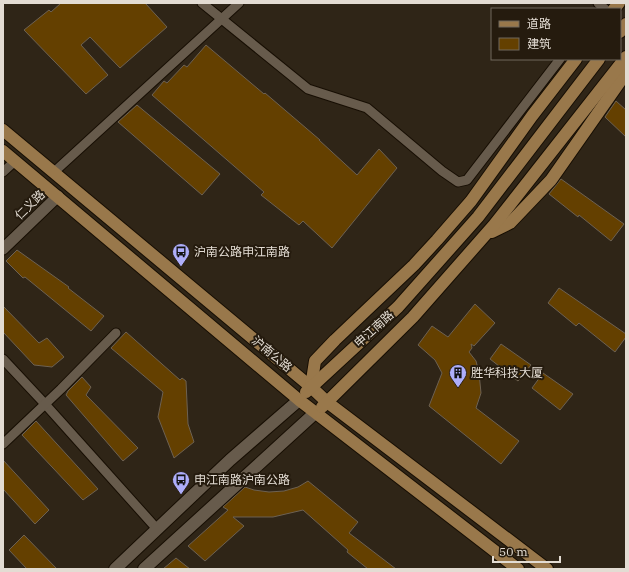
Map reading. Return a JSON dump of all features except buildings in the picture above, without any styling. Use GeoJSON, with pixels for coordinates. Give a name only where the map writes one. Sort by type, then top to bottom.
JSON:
{"type":"FeatureCollection","features":[{"type":"Feature","properties":{"kind":"main road","name":"申江南路"},"geometry":{"type":"LineString","coordinates":[[144,569],[327,402],[413,317],[499,219],[626,57]]}},
{"type":"Feature","properties":{"kind":"main road"},"geometry":{"type":"LineString","coordinates":[[414,265],[471,201],[532,116],[575,60]]}},
{"type":"Feature","properties":{"kind":"main road","name":"申江南路"},"geometry":{"type":"LineString","coordinates":[[115,569],[230,460],[299,400],[311,387],[398,307],[478,217],[598,60]]}},
{"type":"Feature","properties":{"kind":"main road"},"geometry":{"type":"LineString","coordinates":[[485,235],[510,223],[551,180],[626,73]]}},
{"type":"Feature","properties":{"kind":"main road","name":"沪南公路"},"geometry":{"type":"LineString","coordinates":[[3,130],[311,387],[327,402],[547,569]]}},
{"type":"Feature","properties":{"kind":"main road","name":"沪南公路"},"geometry":{"type":"LineString","coordinates":[[3,151],[315,413],[518,569]]}},
{"type":"Feature","properties":{"kind":"main road"},"geometry":{"type":"LineString","coordinates":[[311,387],[315,361],[335,340],[414,265],[450,235],[478,217]]}},
{"type":"Feature","properties":{"kind":"street"},"geometry":{"type":"LineString","coordinates":[[202,3],[308,89],[367,108],[442,172],[458,182],[467,180],[559,60]]}},
{"type":"Feature","properties":{"kind":"street"},"geometry":{"type":"LineString","coordinates":[[54,172],[239,3]]}},
{"type":"Feature","properties":{"kind":"street"},"geometry":{"type":"LineString","coordinates":[[3,172],[15,161]]}},
{"type":"Feature","properties":{"kind":"street","name":"仁义路"},"geometry":{"type":"LineString","coordinates":[[3,248],[58,196]]}},
{"type":"Feature","properties":{"kind":"street"},"geometry":{"type":"LineString","coordinates":[[3,444],[116,333]]}},
{"type":"Feature","properties":{"kind":"street"},"geometry":{"type":"LineString","coordinates":[[3,359],[157,529]]}},
{"type":"Feature","properties":{"kind":"place","name":"沪南公路申江南路"},"geometry":{"type":"Point","coordinates":[181,267]}},
{"type":"Feature","properties":{"kind":"place","name":"胜华科技大厦"},"geometry":{"type":"Point","coordinates":[458,388]}},
{"type":"Feature","properties":{"kind":"place","name":"申江南路沪南公路"},"geometry":{"type":"Point","coordinates":[181,495]}}]}
